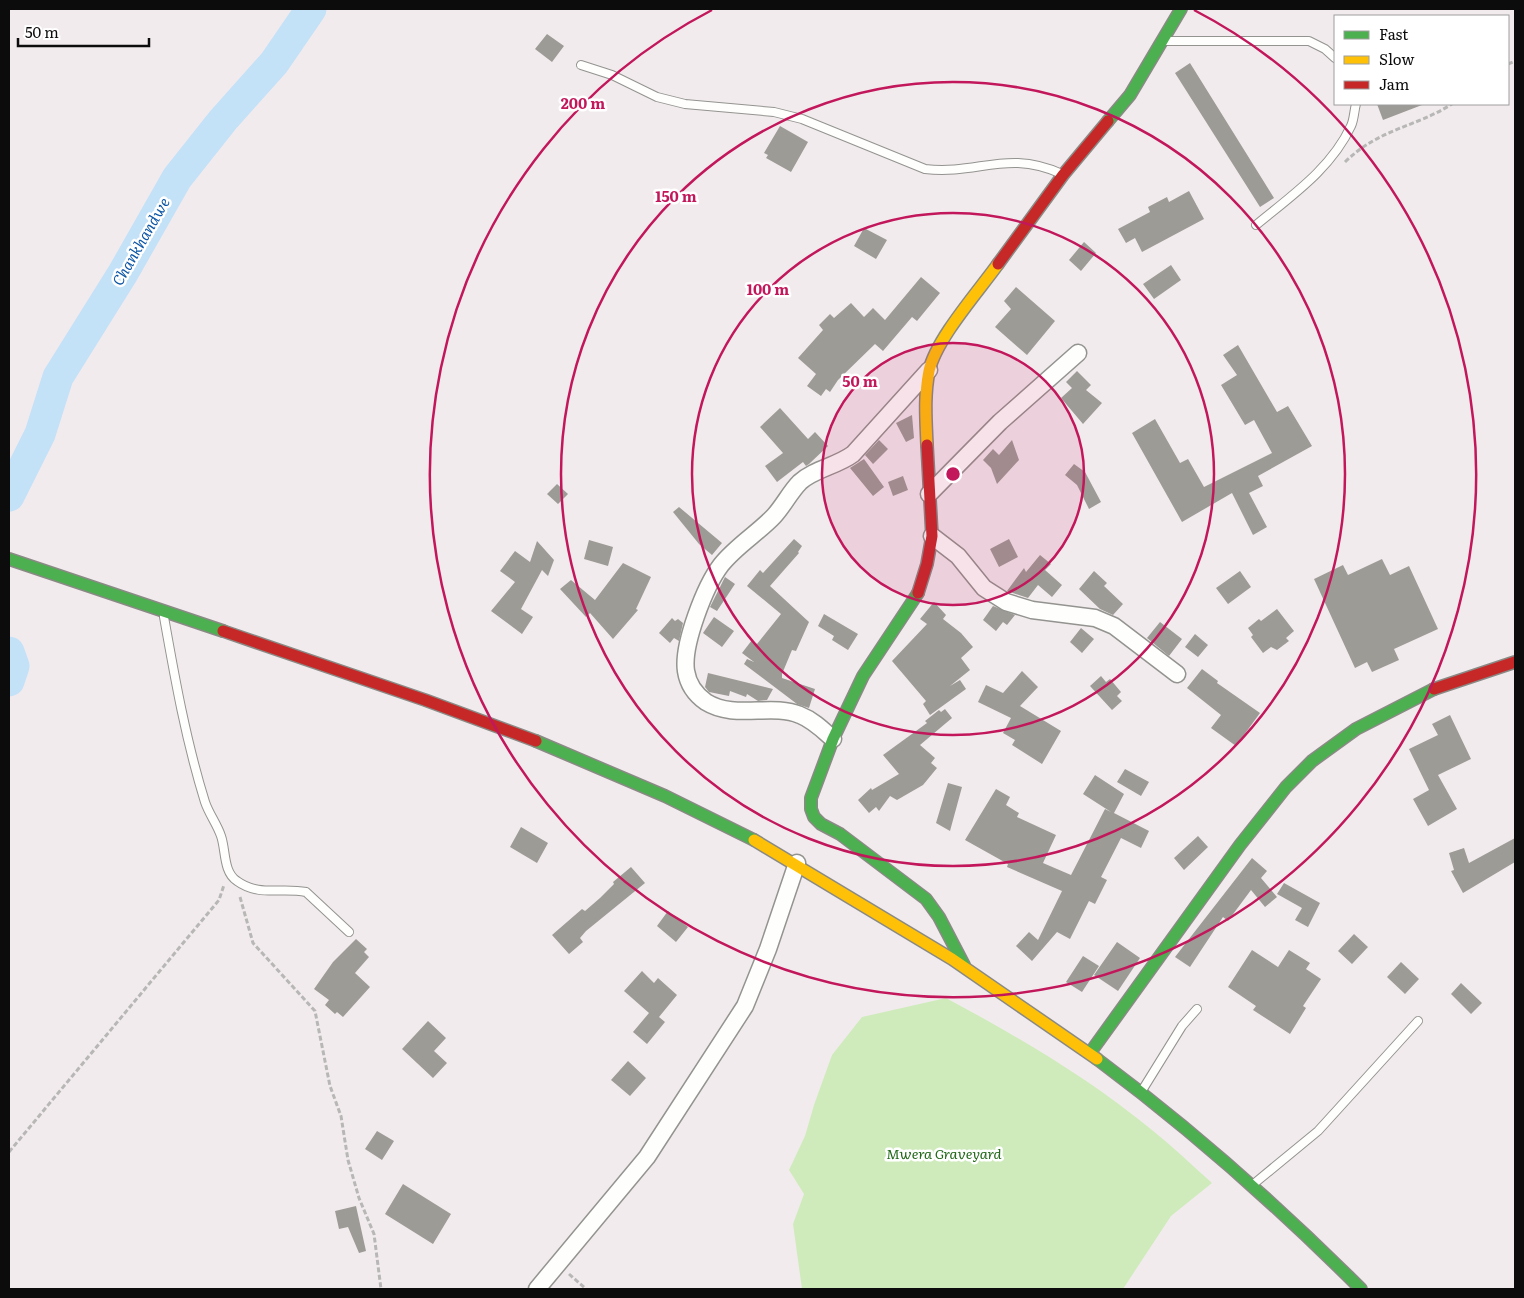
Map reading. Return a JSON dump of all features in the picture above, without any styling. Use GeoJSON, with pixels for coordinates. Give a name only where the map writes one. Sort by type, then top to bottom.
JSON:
{"type":"FeatureCollection","features":[{"type":"Feature","properties":{"kind":"main road"},"geometry":{"type":"LineString","coordinates":[[964,965],[939,917],[926,899],[814,817],[811,808],[811,798],[834,739],[862,676],[917,596],[927,564],[932,536],[925,400],[929,370],[938,347],[1063,175],[1130,94],[1164,41],[1181,9]]}},
{"type":"Feature","properties":{"kind":"main road"},"geometry":{"type":"LineString","coordinates":[[9,559],[508,729],[713,818],[797,863],[964,965],[1141,1092],[1253,1185],[1360,1289]]}},
{"type":"Feature","properties":{"kind":"main road"},"geometry":{"type":"LineString","coordinates":[[1090,1054],[1156,959],[1274,799],[1313,761],[1386,713],[1429,692],[1515,662]]}},
{"type":"Feature","properties":{"kind":"street"},"geometry":{"type":"LineString","coordinates":[[929,494],[1000,422],[1078,353]]}},
{"type":"Feature","properties":{"kind":"street"},"geometry":{"type":"LineString","coordinates":[[834,739],[814,723],[800,715],[787,711],[736,711],[708,703],[698,695],[690,684],[686,671],[688,648],[700,601],[709,582],[722,563],[774,516],[801,481],[842,462],[853,454],[929,370]]}},
{"type":"Feature","properties":{"kind":"street"},"geometry":{"type":"LineString","coordinates":[[932,536],[958,556],[984,588],[1006,602],[1032,610],[1095,618],[1114,626],[1178,674]]}},
{"type":"Feature","properties":{"kind":"street"},"geometry":{"type":"LineString","coordinates":[[537,1289],[559,1266],[647,1156],[745,1006],[768,949],[797,863]]}},
{"type":"Feature","properties":{"kind":"lane"},"geometry":{"type":"LineString","coordinates":[[1164,41],[1308,41],[1325,49],[1334,57]]}},
{"type":"Feature","properties":{"kind":"lane"},"geometry":{"type":"LineString","coordinates":[[581,66],[612,74],[657,97],[685,104],[774,112],[802,119],[925,168],[945,171],[997,162],[1022,162],[1042,165],[1063,175]]}},
{"type":"Feature","properties":{"kind":"lane"},"geometry":{"type":"LineString","coordinates":[[1256,225],[1313,178],[1326,163],[1351,126],[1356,105]]}},
{"type":"Feature","properties":{"kind":"lane"},"geometry":{"type":"LineString","coordinates":[[163,610],[182,718],[206,803],[219,829],[224,845],[226,862],[234,880],[250,890],[260,892],[296,890],[306,892],[349,932]]}},
{"type":"Feature","properties":{"kind":"lane"},"geometry":{"type":"LineString","coordinates":[[1141,1092],[1182,1026],[1197,1009]]}},
{"type":"Feature","properties":{"kind":"lane"},"geometry":{"type":"LineString","coordinates":[[1253,1185],[1318,1131],[1418,1021]]}},
{"type":"Feature","properties":{"kind":"path"},"geometry":{"type":"LineString","coordinates":[[1343,164],[1366,143],[1450,105]]}},
{"type":"Feature","properties":{"kind":"path"},"geometry":{"type":"LineString","coordinates":[[9,1152],[219,900],[224,882],[226,862]]}},
{"type":"Feature","properties":{"kind":"path"},"geometry":{"type":"LineString","coordinates":[[234,880],[249,922],[253,943],[315,1011],[330,1086],[341,1116],[348,1160],[359,1198],[374,1234],[381,1289]]}},
{"type":"Feature","properties":{"kind":"path"},"geometry":{"type":"LineString","coordinates":[[559,1266],[586,1289]]}},
{"type":"Feature","properties":{"kind":"shaded area"},"geometry":{"type":"Polygon","coordinates":[[[9,9],[1515,9],[1515,1289],[9,1289],[9,9]]]}},
{"type":"Feature","properties":{"kind":"green space","name":"Mwera Graveyard"},"geometry":{"type":"Polygon","coordinates":[[[946,998],[999,1027],[1078,1075],[1160,1136],[1212,1183],[1171,1216],[1123,1289],[802,1289],[793,1224],[804,1194],[789,1170],[805,1136],[832,1055],[862,1017],[946,998]]]}},
{"type":"Feature","properties":{"kind":"building"},"geometry":{"type":"Polygon","coordinates":[[[547,34],[564,46],[552,62],[535,49],[547,34]]]}},
{"type":"Feature","properties":{"kind":"building"},"geometry":{"type":"Polygon","coordinates":[[[1190,63],[1274,198],[1260,207],[1175,73],[1190,63]]]}},
{"type":"Feature","properties":{"kind":"building"},"geometry":{"type":"Polygon","coordinates":[[[1377,105],[1422,105],[1383,120],[1377,105]]]}},
{"type":"Feature","properties":{"kind":"building"},"geometry":{"type":"Polygon","coordinates":[[[780,126],[808,142],[791,172],[766,158],[768,155],[764,153],[780,126]]]}},
{"type":"Feature","properties":{"kind":"building"},"geometry":{"type":"Polygon","coordinates":[[[1189,191],[1204,219],[1142,252],[1135,238],[1126,243],[1118,229],[1150,212],[1148,207],[1167,197],[1169,202],[1189,191]]]}},
{"type":"Feature","properties":{"kind":"building"},"geometry":{"type":"Polygon","coordinates":[[[864,228],[887,240],[876,259],[854,246],[864,228]]]}},
{"type":"Feature","properties":{"kind":"building"},"geometry":{"type":"Polygon","coordinates":[[[1084,242],[1096,253],[1081,271],[1069,260],[1084,242]]]}},
{"type":"Feature","properties":{"kind":"building"},"geometry":{"type":"Polygon","coordinates":[[[1171,265],[1181,280],[1154,299],[1143,284],[1171,265]]]}},
{"type":"Feature","properties":{"kind":"building"},"geometry":{"type":"Polygon","coordinates":[[[921,277],[940,293],[917,321],[912,317],[883,351],[875,344],[838,380],[830,392],[826,389],[821,396],[807,386],[816,374],[798,358],[823,330],[819,325],[830,314],[834,318],[851,303],[864,317],[873,308],[885,320],[921,277]]]}},
{"type":"Feature","properties":{"kind":"building"},"geometry":{"type":"Polygon","coordinates":[[[1016,287],[1055,321],[1027,355],[995,327],[1011,309],[1004,301],[1016,287]]]}},
{"type":"Feature","properties":{"kind":"building"},"geometry":{"type":"Polygon","coordinates":[[[1238,345],[1277,412],[1288,406],[1312,446],[1258,476],[1263,486],[1249,493],[1267,527],[1253,535],[1232,493],[1182,522],[1132,433],[1155,419],[1180,463],[1188,459],[1204,487],[1272,453],[1254,420],[1245,425],[1221,385],[1237,375],[1223,355],[1238,345]]]}},
{"type":"Feature","properties":{"kind":"building"},"geometry":{"type":"Polygon","coordinates":[[[1077,371],[1091,385],[1086,390],[1102,403],[1083,424],[1061,398],[1072,388],[1066,382],[1077,371]]]}},
{"type":"Feature","properties":{"kind":"building"},"geometry":{"type":"Polygon","coordinates":[[[780,408],[808,439],[815,432],[828,446],[809,464],[806,466],[803,462],[777,482],[765,466],[783,453],[760,427],[780,408]]]}},
{"type":"Feature","properties":{"kind":"building"},"geometry":{"type":"Polygon","coordinates":[[[912,415],[914,438],[906,442],[896,423],[912,415]]]}},
{"type":"Feature","properties":{"kind":"building"},"geometry":{"type":"Polygon","coordinates":[[[879,440],[888,449],[873,464],[865,455],[879,440]]]}},
{"type":"Feature","properties":{"kind":"building"},"geometry":{"type":"Polygon","coordinates":[[[1012,440],[1019,460],[997,484],[991,468],[983,460],[993,449],[999,455],[1012,440]]]}},
{"type":"Feature","properties":{"kind":"building"},"geometry":{"type":"Polygon","coordinates":[[[864,459],[884,487],[873,496],[850,468],[864,459]]]}},
{"type":"Feature","properties":{"kind":"building"},"geometry":{"type":"Polygon","coordinates":[[[1074,464],[1085,472],[1101,502],[1089,509],[1077,485],[1065,475],[1074,464]]]}},
{"type":"Feature","properties":{"kind":"building"},"geometry":{"type":"Polygon","coordinates":[[[903,476],[908,490],[893,496],[888,482],[903,476]]]}},
{"type":"Feature","properties":{"kind":"building"},"geometry":{"type":"Polygon","coordinates":[[[557,484],[568,494],[558,504],[547,494],[557,484]]]}},
{"type":"Feature","properties":{"kind":"building"},"geometry":{"type":"Polygon","coordinates":[[[679,507],[722,543],[712,555],[699,544],[673,512],[679,507]]]}},
{"type":"Feature","properties":{"kind":"building"},"geometry":{"type":"Polygon","coordinates":[[[794,539],[802,546],[799,553],[770,586],[809,622],[796,651],[792,650],[782,678],[815,689],[809,708],[797,704],[744,664],[747,659],[754,662],[742,653],[752,640],[757,644],[781,614],[747,586],[760,570],[763,573],[794,539]]]}},
{"type":"Feature","properties":{"kind":"building"},"geometry":{"type":"Polygon","coordinates":[[[1009,539],[1018,557],[999,567],[990,549],[1009,539]]]}},
{"type":"Feature","properties":{"kind":"building"},"geometry":{"type":"Polygon","coordinates":[[[589,540],[613,547],[608,566],[584,559],[589,540]]]}},
{"type":"Feature","properties":{"kind":"building"},"geometry":{"type":"Polygon","coordinates":[[[537,541],[554,560],[548,576],[542,570],[521,609],[533,617],[522,634],[491,611],[515,582],[500,571],[515,551],[530,562],[537,541]]]}},
{"type":"Feature","properties":{"kind":"building"},"geometry":{"type":"Polygon","coordinates":[[[1040,555],[1051,564],[1045,570],[1062,585],[1052,597],[1038,585],[1028,598],[1007,591],[1024,568],[1026,572],[1040,555]]]}},
{"type":"Feature","properties":{"kind":"building"},"geometry":{"type":"Polygon","coordinates":[[[1382,559],[1390,575],[1409,566],[1438,629],[1394,649],[1399,660],[1372,672],[1367,662],[1355,668],[1314,579],[1343,565],[1348,575],[1382,559]]]}},
{"type":"Feature","properties":{"kind":"building"},"geometry":{"type":"Polygon","coordinates":[[[623,563],[651,577],[636,609],[638,610],[613,639],[590,613],[586,617],[560,589],[571,580],[595,600],[623,563]]]}},
{"type":"Feature","properties":{"kind":"building"},"geometry":{"type":"Polygon","coordinates":[[[1094,571],[1107,583],[1104,586],[1123,604],[1113,615],[1100,609],[1079,589],[1094,571]]]}},
{"type":"Feature","properties":{"kind":"building"},"geometry":{"type":"Polygon","coordinates":[[[1240,571],[1251,587],[1228,604],[1216,588],[1240,571]]]}},
{"type":"Feature","properties":{"kind":"building"},"geometry":{"type":"Polygon","coordinates":[[[725,577],[735,584],[717,611],[710,607],[725,577]]]}},
{"type":"Feature","properties":{"kind":"building"},"geometry":{"type":"Polygon","coordinates":[[[934,602],[946,615],[943,619],[961,633],[973,647],[961,658],[970,670],[950,686],[960,680],[966,689],[930,715],[923,704],[926,701],[892,661],[927,624],[920,619],[934,602]]]}},
{"type":"Feature","properties":{"kind":"building"},"geometry":{"type":"Polygon","coordinates":[[[993,606],[1015,615],[1007,625],[1003,622],[996,631],[983,620],[993,606]]]}},
{"type":"Feature","properties":{"kind":"building"},"geometry":{"type":"Polygon","coordinates":[[[1277,609],[1294,631],[1286,638],[1289,641],[1277,650],[1271,647],[1263,653],[1251,637],[1253,635],[1248,628],[1277,609]]]}},
{"type":"Feature","properties":{"kind":"building"},"geometry":{"type":"Polygon","coordinates":[[[824,614],[858,634],[848,650],[832,640],[834,636],[818,626],[824,614]]]}},
{"type":"Feature","properties":{"kind":"building"},"geometry":{"type":"Polygon","coordinates":[[[714,617],[734,631],[722,647],[703,633],[714,617]]]}},
{"type":"Feature","properties":{"kind":"building"},"geometry":{"type":"Polygon","coordinates":[[[672,618],[675,621],[678,619],[683,623],[679,641],[674,638],[670,643],[659,633],[672,618]]]}},
{"type":"Feature","properties":{"kind":"building"},"geometry":{"type":"Polygon","coordinates":[[[1160,622],[1182,639],[1169,656],[1147,638],[1160,622]]]}},
{"type":"Feature","properties":{"kind":"building"},"geometry":{"type":"Polygon","coordinates":[[[1081,628],[1094,639],[1082,653],[1070,642],[1081,628]]]}},
{"type":"Feature","properties":{"kind":"building"},"geometry":{"type":"Polygon","coordinates":[[[1195,634],[1208,645],[1198,657],[1185,647],[1195,634]]]}},
{"type":"Feature","properties":{"kind":"building"},"geometry":{"type":"Polygon","coordinates":[[[1202,669],[1218,681],[1217,683],[1260,713],[1236,746],[1211,728],[1221,715],[1187,688],[1202,669]]]}},
{"type":"Feature","properties":{"kind":"building"},"geometry":{"type":"Polygon","coordinates":[[[1022,671],[1038,687],[1020,706],[1061,731],[1042,764],[1012,745],[1015,740],[1003,733],[1011,718],[978,702],[986,685],[1003,693],[1022,671]]]}},
{"type":"Feature","properties":{"kind":"building"},"geometry":{"type":"Polygon","coordinates":[[[708,673],[773,689],[767,700],[758,701],[747,694],[746,697],[730,691],[729,696],[709,692],[705,687],[708,673]]]}},
{"type":"Feature","properties":{"kind":"building"},"geometry":{"type":"Polygon","coordinates":[[[1101,676],[1106,682],[1110,679],[1121,692],[1117,696],[1122,701],[1112,710],[1090,686],[1101,676]]]}},
{"type":"Feature","properties":{"kind":"building"},"geometry":{"type":"Polygon","coordinates":[[[945,709],[952,718],[920,745],[935,758],[931,763],[937,768],[923,785],[897,800],[890,796],[879,811],[876,807],[869,813],[858,800],[871,788],[872,790],[899,774],[883,755],[927,723],[925,721],[939,710],[941,712],[945,709]]]}},
{"type":"Feature","properties":{"kind":"building"},"geometry":{"type":"Polygon","coordinates":[[[1450,715],[1471,759],[1438,775],[1457,809],[1428,826],[1413,799],[1429,790],[1409,749],[1438,735],[1432,724],[1450,715]]]}},
{"type":"Feature","properties":{"kind":"building"},"geometry":{"type":"Polygon","coordinates":[[[1125,769],[1149,782],[1141,796],[1117,782],[1125,769]]]}},
{"type":"Feature","properties":{"kind":"building"},"geometry":{"type":"Polygon","coordinates":[[[1095,775],[1124,794],[1114,813],[1149,831],[1141,848],[1121,838],[1101,877],[1107,880],[1095,904],[1089,901],[1070,939],[1057,932],[1032,961],[1016,946],[1029,932],[1038,940],[1062,891],[1007,867],[1008,864],[965,840],[996,789],[1010,797],[1006,805],[1019,813],[1017,817],[1056,835],[1043,863],[1071,875],[1105,809],[1111,812],[1083,794],[1095,775]]]}},
{"type":"Feature","properties":{"kind":"building"},"geometry":{"type":"Polygon","coordinates":[[[948,783],[962,787],[950,831],[936,823],[948,783]]]}},
{"type":"Feature","properties":{"kind":"building"},"geometry":{"type":"Polygon","coordinates":[[[521,827],[548,843],[537,863],[510,847],[521,827]]]}},
{"type":"Feature","properties":{"kind":"building"},"geometry":{"type":"Polygon","coordinates":[[[1198,836],[1208,847],[1184,870],[1174,858],[1198,836]]]}},
{"type":"Feature","properties":{"kind":"building"},"geometry":{"type":"Polygon","coordinates":[[[1515,838],[1515,862],[1463,893],[1451,871],[1454,870],[1449,853],[1464,848],[1469,863],[1515,838]]]}},
{"type":"Feature","properties":{"kind":"building"},"geometry":{"type":"Polygon","coordinates":[[[1252,858],[1267,871],[1261,878],[1277,897],[1265,907],[1251,890],[1228,921],[1223,917],[1190,967],[1175,957],[1252,858]]]}},
{"type":"Feature","properties":{"kind":"building"},"geometry":{"type":"Polygon","coordinates":[[[631,867],[645,883],[586,931],[580,938],[583,942],[569,954],[552,935],[582,909],[585,911],[614,884],[613,882],[631,867]]]}},
{"type":"Feature","properties":{"kind":"building"},"geometry":{"type":"Polygon","coordinates":[[[1284,883],[1320,903],[1308,927],[1295,920],[1302,908],[1277,894],[1284,883]]]}},
{"type":"Feature","properties":{"kind":"building"},"geometry":{"type":"Polygon","coordinates":[[[668,911],[688,927],[676,942],[657,926],[668,911]]]}},
{"type":"Feature","properties":{"kind":"building"},"geometry":{"type":"Polygon","coordinates":[[[1354,934],[1368,947],[1352,964],[1338,951],[1354,934]]]}},
{"type":"Feature","properties":{"kind":"building"},"geometry":{"type":"Polygon","coordinates":[[[356,939],[367,949],[364,952],[369,957],[355,973],[370,987],[343,1017],[337,1012],[335,1014],[325,1005],[329,1000],[314,989],[333,962],[356,939]]]}},
{"type":"Feature","properties":{"kind":"building"},"geometry":{"type":"Polygon","coordinates":[[[1117,942],[1140,958],[1118,991],[1094,975],[1117,942]]]}},
{"type":"Feature","properties":{"kind":"building"},"geometry":{"type":"Polygon","coordinates":[[[1252,950],[1278,967],[1289,950],[1310,963],[1306,969],[1321,979],[1303,1006],[1306,1008],[1290,1034],[1253,1010],[1256,1006],[1228,987],[1252,950]]]}},
{"type":"Feature","properties":{"kind":"building"},"geometry":{"type":"Polygon","coordinates":[[[1083,956],[1099,966],[1082,992],[1066,982],[1083,956]]]}},
{"type":"Feature","properties":{"kind":"building"},"geometry":{"type":"Polygon","coordinates":[[[1401,962],[1419,979],[1405,994],[1387,977],[1401,962]]]}},
{"type":"Feature","properties":{"kind":"building"},"geometry":{"type":"Polygon","coordinates":[[[642,971],[654,983],[658,978],[677,995],[659,1017],[665,1022],[647,1044],[633,1032],[649,1013],[624,991],[642,971]]]}},
{"type":"Feature","properties":{"kind":"building"},"geometry":{"type":"Polygon","coordinates":[[[1461,983],[1482,1003],[1471,1014],[1451,994],[1461,983]]]}},
{"type":"Feature","properties":{"kind":"building"},"geometry":{"type":"Polygon","coordinates":[[[428,1021],[446,1038],[434,1051],[447,1063],[433,1078],[402,1049],[428,1021]]]}},
{"type":"Feature","properties":{"kind":"building"},"geometry":{"type":"Polygon","coordinates":[[[628,1061],[646,1078],[630,1096],[611,1080],[628,1061]]]}},
{"type":"Feature","properties":{"kind":"building"},"geometry":{"type":"Polygon","coordinates":[[[377,1131],[394,1141],[382,1160],[365,1149],[377,1131]]]}},
{"type":"Feature","properties":{"kind":"building"},"geometry":{"type":"Polygon","coordinates":[[[403,1184],[451,1214],[433,1244],[385,1214],[403,1184]]]}},
{"type":"Feature","properties":{"kind":"building"},"geometry":{"type":"Polygon","coordinates":[[[356,1206],[366,1251],[359,1253],[348,1227],[339,1229],[335,1211],[356,1206]]]}},
{"type":"Feature","properties":{"kind":"waterway","name":"Chankhandwe"},"geometry":{"type":"LineString","coordinates":[[9,496],[40,434],[58,377],[123,273],[177,178],[223,120],[274,63],[311,9]]}},
{"type":"Feature","properties":{"kind":"waterway","name":"Chankhandwe"},"geometry":{"type":"LineString","coordinates":[[9,652],[14,666],[9,681]]}},
{"type":"Feature","properties":{"kind":"traffic: fast"},"geometry":{"type":"LineString","coordinates":[[1108,121],[1130,95],[1181,9]]}},
{"type":"Feature","properties":{"kind":"traffic: fast"},"geometry":{"type":"LineString","coordinates":[[9,559],[223,631]]}},
{"type":"Feature","properties":{"kind":"traffic: fast"},"geometry":{"type":"LineString","coordinates":[[918,593],[863,676],[833,739],[811,798],[811,809],[814,817],[821,824],[840,834],[926,899],[939,917],[964,965]]}},
{"type":"Feature","properties":{"kind":"traffic: fast"},"geometry":{"type":"LineString","coordinates":[[1090,1053],[1240,845],[1286,787],[1312,761],[1356,729],[1434,689]]}},
{"type":"Feature","properties":{"kind":"traffic: fast"},"geometry":{"type":"LineString","coordinates":[[536,741],[665,796],[754,840]]}},
{"type":"Feature","properties":{"kind":"traffic: fast"},"geometry":{"type":"LineString","coordinates":[[1097,1059],[1233,1169],[1361,1289]]}},
{"type":"Feature","properties":{"kind":"traffic: slow"},"geometry":{"type":"LineString","coordinates":[[927,445],[926,390],[933,358],[949,330],[998,264]]}},
{"type":"Feature","properties":{"kind":"traffic: slow"},"geometry":{"type":"LineString","coordinates":[[754,840],[952,959],[1097,1059]]}},
{"type":"Feature","properties":{"kind":"traffic: jam"},"geometry":{"type":"LineString","coordinates":[[998,264],[1063,175],[1108,121]]}},
{"type":"Feature","properties":{"kind":"traffic: jam"},"geometry":{"type":"LineString","coordinates":[[918,593],[927,564],[932,536],[927,445]]}},
{"type":"Feature","properties":{"kind":"traffic: jam"},"geometry":{"type":"LineString","coordinates":[[223,631],[425,700],[536,741]]}},
{"type":"Feature","properties":{"kind":"traffic: jam"},"geometry":{"type":"LineString","coordinates":[[1434,689],[1515,662]]}}]}
